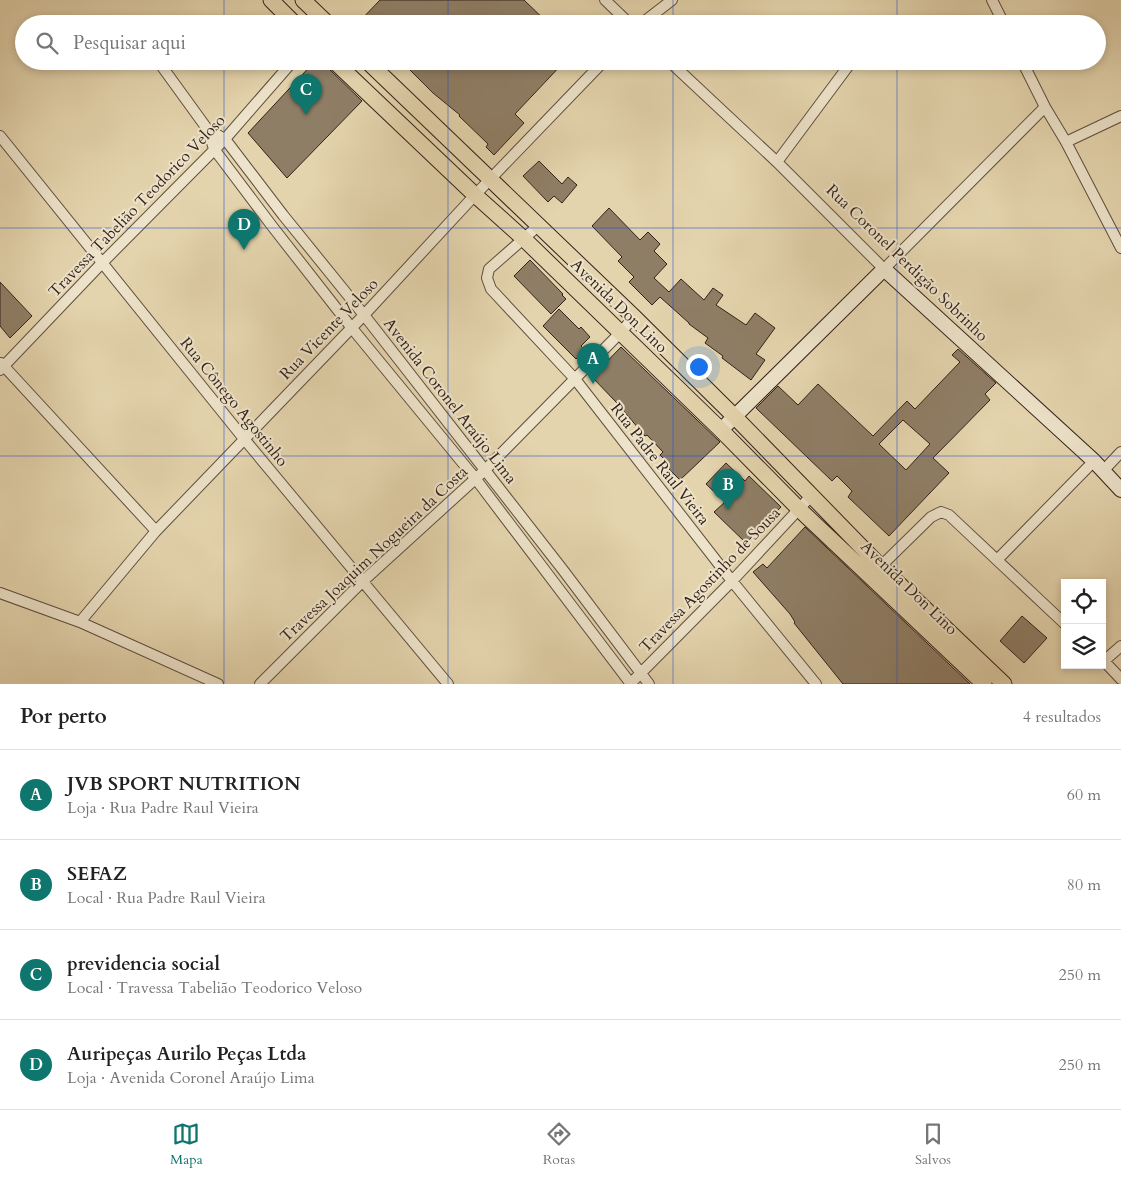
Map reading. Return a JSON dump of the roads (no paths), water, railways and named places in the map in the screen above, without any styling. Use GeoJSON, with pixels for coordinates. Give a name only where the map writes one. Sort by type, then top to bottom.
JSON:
{"type":"FeatureCollection","features":[{"type":"Feature","properties":{"kind":"main road"},"geometry":{"type":"LineString","coordinates":[[271,0],[286,15]]}},
{"type":"Feature","properties":{"kind":"main road"},"geometry":{"type":"LineString","coordinates":[[303,0],[318,15]]}},
{"type":"Feature","properties":{"kind":"main road","name":"Avenida Don Lino"},"geometry":{"type":"LineString","coordinates":[[344,70],[475,195],[524,238],[800,509],[875,571],[1004,684]]}},
{"type":"Feature","properties":{"kind":"main road","name":"Avenida Don Lino"},"geometry":{"type":"LineString","coordinates":[[376,70],[634,317],[734,416],[811,496],[875,571],[984,684]]}},
{"type":"Feature","properties":{"kind":"main road"},"geometry":{"type":"LineString","coordinates":[[391,115],[406,99]]}},
{"type":"Feature","properties":{"kind":"street"},"geometry":{"type":"LineString","coordinates":[[605,0],[621,15]]}},
{"type":"Feature","properties":{"kind":"street"},"geometry":{"type":"LineString","coordinates":[[653,15],[672,0]]}},
{"type":"Feature","properties":{"kind":"street"},"geometry":{"type":"LineString","coordinates":[[992,0],[1000,15]]}},
{"type":"Feature","properties":{"kind":"street"},"geometry":{"type":"LineString","coordinates":[[165,70],[208,130],[225,139]]}},
{"type":"Feature","properties":{"kind":"street","name":"Travessa Tabelião Teodorico Veloso"},"geometry":{"type":"LineString","coordinates":[[1,366],[225,139],[285,70]]}},
{"type":"Feature","properties":{"kind":"street","name":"Rua Vicente Veloso"},"geometry":{"type":"LineString","coordinates":[[80,622],[156,531],[351,327],[364,316],[475,195],[595,70]]}},
{"type":"Feature","properties":{"kind":"street","name":"Rua Coronel Perdigão Sobrinho"},"geometry":{"type":"LineString","coordinates":[[680,70],[777,162],[884,269],[1098,466],[1121,490]]}},
{"type":"Feature","properties":{"kind":"street"},"geometry":{"type":"LineString","coordinates":[[777,162],[845,70]]}},
{"type":"Feature","properties":{"kind":"street"},"geometry":{"type":"LineString","coordinates":[[1026,70],[1121,248]]}},
{"type":"Feature","properties":{"kind":"street"},"geometry":{"type":"LineString","coordinates":[[721,430],[1045,107]]}},
{"type":"Feature","properties":{"kind":"street"},"geometry":{"type":"LineString","coordinates":[[1066,142],[1121,116]]}},
{"type":"Feature","properties":{"kind":"street","name":"Avenida Coronel Araújo Lima"},"geometry":{"type":"LineString","coordinates":[[208,130],[214,149],[272,226],[351,327],[475,478],[631,684]]}},
{"type":"Feature","properties":{"kind":"street","name":"Rua Cônego Agostinho"},"geometry":{"type":"LineString","coordinates":[[0,136],[245,440],[448,684]]}},
{"type":"Feature","properties":{"kind":"street","name":"Avenida Coronel Araújo Lima"},"geometry":{"type":"LineString","coordinates":[[225,139],[563,570],[649,684]]}},
{"type":"Feature","properties":{"kind":"street"},"geometry":{"type":"LineString","coordinates":[[272,226],[283,215]]}},
{"type":"Feature","properties":{"kind":"street","name":"Rua Padre Raul Vieira"},"geometry":{"type":"LineString","coordinates":[[538,226],[489,269],[487,282],[575,379],[732,581],[816,684]]}},
{"type":"Feature","properties":{"kind":"street","name":"Travessa Joaquim Nogueira da Costa"},"geometry":{"type":"LineString","coordinates":[[260,684],[362,582],[485,470],[634,317]]}},
{"type":"Feature","properties":{"kind":"street"},"geometry":{"type":"LineString","coordinates":[[1,366],[156,531]]}},
{"type":"Feature","properties":{"kind":"street"},"geometry":{"type":"LineString","coordinates":[[415,404],[426,394]]}},
{"type":"Feature","properties":{"kind":"street"},"geometry":{"type":"LineString","coordinates":[[997,560],[1098,466],[1121,452]]}},
{"type":"Feature","properties":{"kind":"street","name":"Travessa Agostinho de Sousa"},"geometry":{"type":"LineString","coordinates":[[631,684],[732,581],[811,496]]}},
{"type":"Feature","properties":{"kind":"street"},"geometry":{"type":"LineString","coordinates":[[875,571],[931,517],[941,512],[949,515],[1061,620]]}},
{"type":"Feature","properties":{"kind":"street"},"geometry":{"type":"LineString","coordinates":[[553,580],[563,570]]}},
{"type":"Feature","properties":{"kind":"street"},"geometry":{"type":"LineString","coordinates":[[0,593],[80,622],[218,684]]}},
{"type":"Feature","properties":{"kind":"street"},"geometry":{"type":"LineString","coordinates":[[1106,658],[1121,646]]}},
{"type":"Feature","properties":{"kind":"street"},"geometry":{"type":"LineString","coordinates":[[1106,663],[1121,680]]}},
{"type":"Feature","properties":{"kind":"place","name":"previdencia social"},"geometry":{"type":"Point","coordinates":[306,115]}},
{"type":"Feature","properties":{"kind":"place","name":"Auripeças Aurilo Peças Ltda"},"geometry":{"type":"Point","coordinates":[244,250]}},
{"type":"Feature","properties":{"kind":"place","name":"JVB SPORT NUTRITION"},"geometry":{"type":"Point","coordinates":[593,384]}},
{"type":"Feature","properties":{"kind":"place","name":"SEFAZ"},"geometry":{"type":"Point","coordinates":[728,510]}}]}
